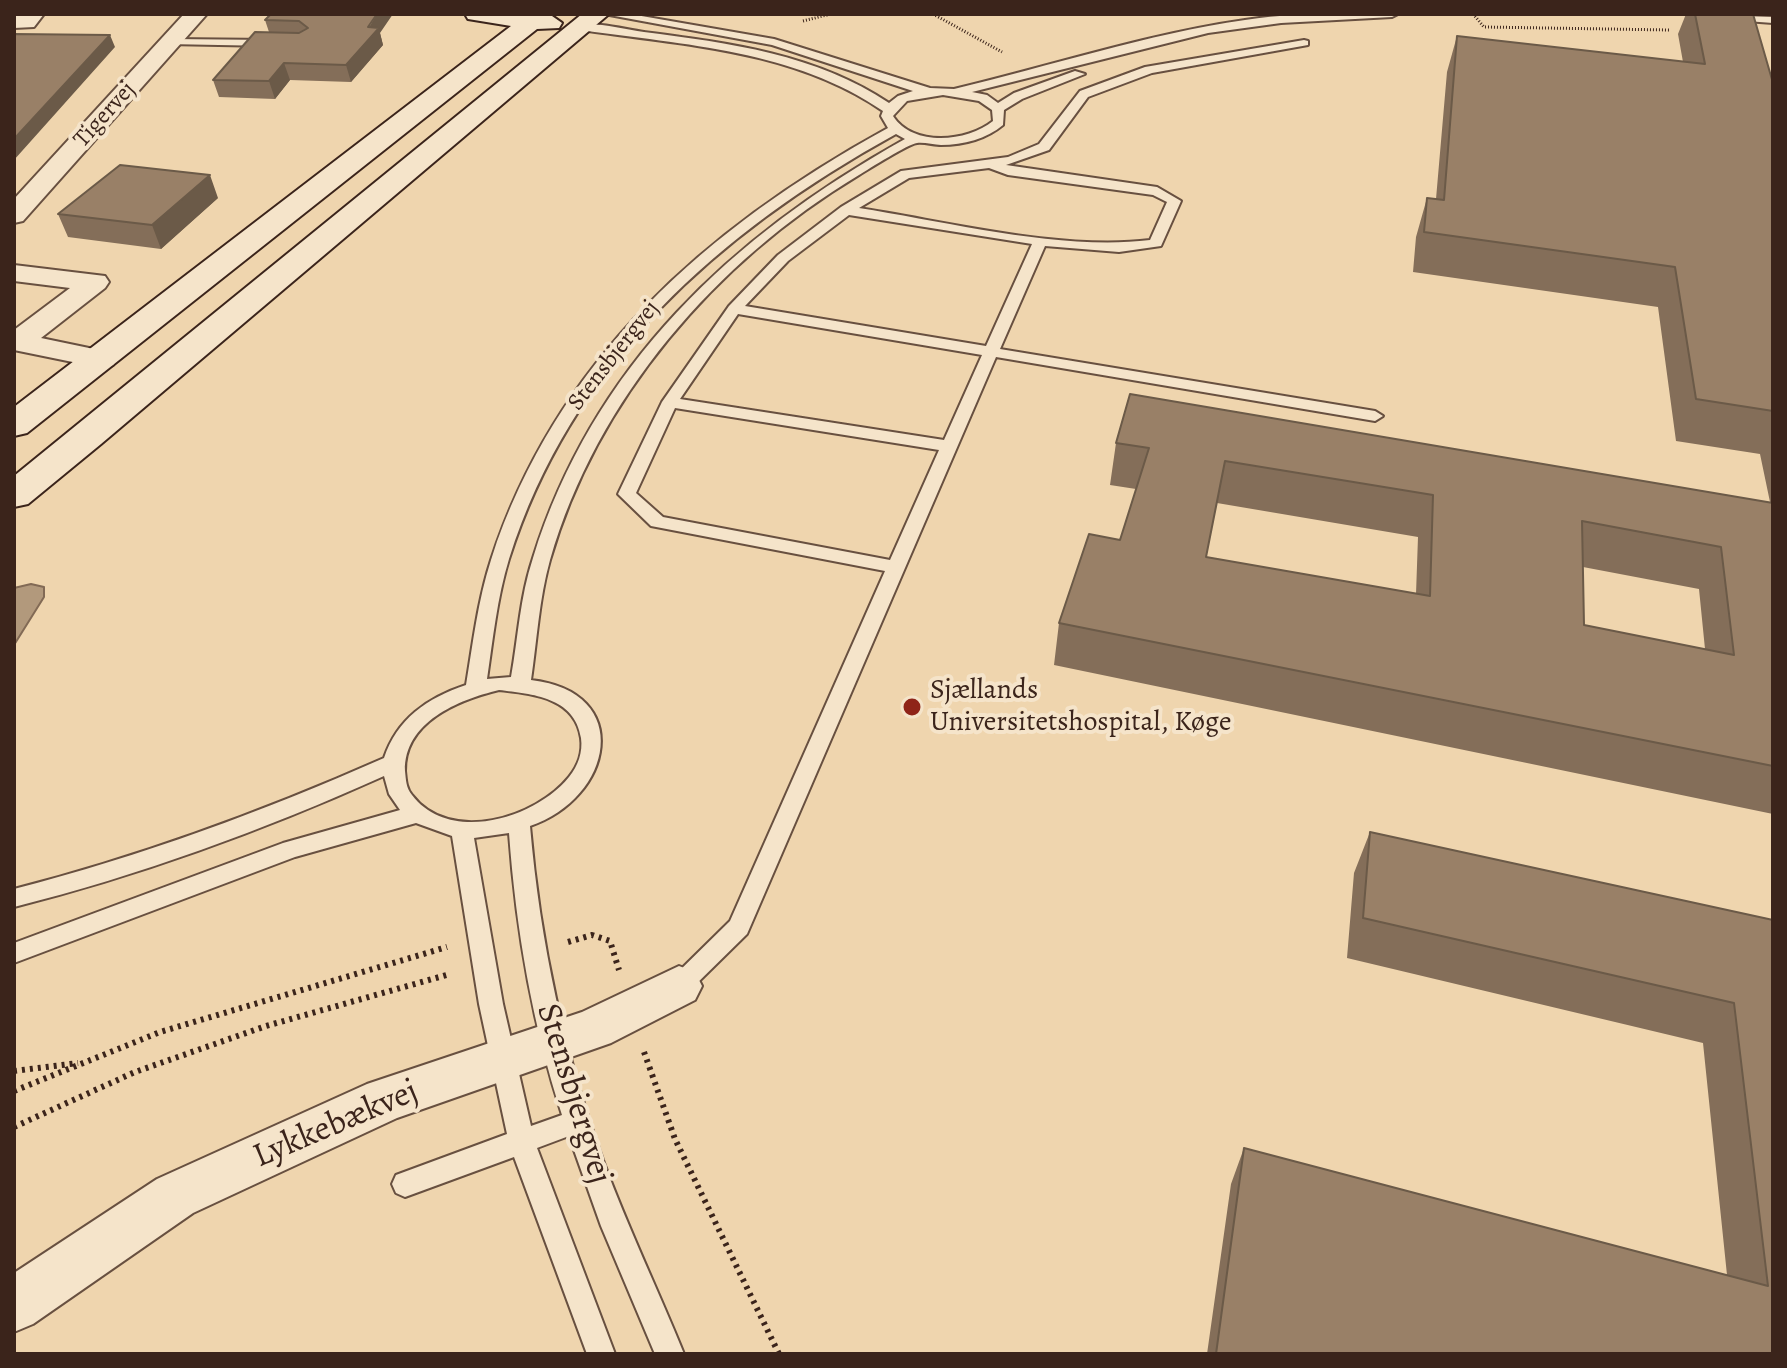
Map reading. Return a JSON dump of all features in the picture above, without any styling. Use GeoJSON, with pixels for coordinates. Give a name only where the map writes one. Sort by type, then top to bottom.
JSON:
{"type":"FeatureCollection","features":[{"type":"Feature","properties":{"kind":"street"},"geometry":{"type":"LineString","coordinates":[[14,22],[26,22],[33,14]]}},
{"type":"Feature","properties":{"kind":"street","name":"Tigervej"},"geometry":{"type":"LineString","coordinates":[[14,215],[196,14]]}},
{"type":"Feature","properties":{"kind":"street"},"geometry":{"type":"LineString","coordinates":[[477,14],[562,18]]}},
{"type":"Feature","properties":{"kind":"street"},"geometry":{"type":"LineString","coordinates":[[14,495],[166,373],[439,142],[562,18]]}},
{"type":"Feature","properties":{"kind":"street"},"geometry":{"type":"LineString","coordinates":[[14,425],[562,18]]}},
{"type":"Feature","properties":{"kind":"street"},"geometry":{"type":"LineString","coordinates":[[14,273],[95,282],[16,341]]}},
{"type":"Feature","properties":{"kind":"street"},"geometry":{"type":"LineString","coordinates":[[16,341],[102,359]]}},
{"type":"Feature","properties":{"kind":"street","name":"Lykkebækvej"},"geometry":{"type":"LineString","coordinates":[[14,1305],[175,1196],[384,1100],[595,1028],[679,986]]}},
{"type":"Feature","properties":{"kind":"lane"},"geometry":{"type":"LineString","coordinates":[[610,14],[774,42],[929,92]]}},
{"type":"Feature","properties":{"kind":"lane"},"geometry":{"type":"LineString","coordinates":[[998,109],[1018,96],[1058,80],[1150,54],[1345,18],[1392,14]]}},
{"type":"Feature","properties":{"kind":"lane"},"geometry":{"type":"LineString","coordinates":[[1692,14],[1773,20]]}},
{"type":"Feature","properties":{"kind":"lane"},"geometry":{"type":"LineString","coordinates":[[958,92],[1133,46],[1244,23],[1292,17],[1345,18]]}},
{"type":"Feature","properties":{"kind":"lane"},"geometry":{"type":"LineString","coordinates":[[562,18],[803,66],[840,77],[871,94],[889,109]]}},
{"type":"Feature","properties":{"kind":"lane"},"geometry":{"type":"LineString","coordinates":[[171,42],[289,44]]}},
{"type":"Feature","properties":{"kind":"lane"},"geometry":{"type":"LineString","coordinates":[[896,567],[657,522],[627,494],[670,402],[734,309],[783,258],[846,210],[906,174],[1011,161],[1044,147],[1084,94],[1149,70],[1304,43]]}},
{"type":"Feature","properties":{"kind":"lane"},"geometry":{"type":"LineString","coordinates":[[929,92],[958,92],[983,98],[998,109],[999,122],[974,138],[946,141],[916,138],[889,123],[889,109],[903,98],[929,92]]}},
{"type":"Feature","properties":{"kind":"lane","name":"Stensbjergvej"},"geometry":{"type":"LineString","coordinates":[[475,688],[500,559],[525,496],[561,427],[620,342],[657,300],[737,227],[824,167],[896,129]]}},
{"type":"Feature","properties":{"kind":"lane","name":"Stensbjergvej"},"geometry":{"type":"LineString","coordinates":[[520,683],[541,559],[564,498],[590,443],[619,393],[687,306],[764,234],[848,176],[916,138]]}},
{"type":"Feature","properties":{"kind":"lane"},"geometry":{"type":"LineString","coordinates":[[846,210],[1040,241],[1119,248],[1156,243],[1174,201],[1157,191],[1008,171],[992,164]]}},
{"type":"Feature","properties":{"kind":"lane"},"geometry":{"type":"LineString","coordinates":[[679,986],[739,927],[1040,241]]}},
{"type":"Feature","properties":{"kind":"lane"},"geometry":{"type":"LineString","coordinates":[[734,309],[1375,416]]}},
{"type":"Feature","properties":{"kind":"lane"},"geometry":{"type":"LineString","coordinates":[[670,402],[949,446]]}},
{"type":"Feature","properties":{"kind":"lane"},"geometry":{"type":"LineString","coordinates":[[520,683],[551,688],[571,699],[586,714],[593,733],[593,753],[585,774],[569,794],[546,811],[519,823],[462,830],[417,814],[403,799],[395,782],[394,763],[400,743],[412,725],[451,697],[475,688],[520,683]]}},
{"type":"Feature","properties":{"kind":"lane"},"geometry":{"type":"LineString","coordinates":[[14,898],[82,882],[175,851],[317,797],[394,763]]}},
{"type":"Feature","properties":{"kind":"lane"},"geometry":{"type":"LineString","coordinates":[[14,953],[291,849],[417,814]]}},
{"type":"Feature","properties":{"kind":"lane","name":"Stensbjergvej"},"geometry":{"type":"LineString","coordinates":[[519,823],[521,885],[533,952],[553,1044],[575,1122],[639,1286],[670,1354]]}},
{"type":"Feature","properties":{"kind":"lane","name":"Stensbjergvej"},"geometry":{"type":"LineString","coordinates":[[462,830],[502,1060],[522,1143],[601,1354]]}},
{"type":"Feature","properties":{"kind":"lane"},"geometry":{"type":"LineString","coordinates":[[405,1184],[575,1122]]}},
{"type":"Feature","properties":{"kind":"path"},"geometry":{"type":"LineString","coordinates":[[933,14],[1039,72]]}},
{"type":"Feature","properties":{"kind":"path"},"geometry":{"type":"LineString","coordinates":[[1473,14],[1484,27],[1679,30]]}},
{"type":"Feature","properties":{"kind":"path"},"geometry":{"type":"LineString","coordinates":[[533,952],[592,935],[610,941],[630,1010],[675,1139],[779,1354]]}},
{"type":"Feature","properties":{"kind":"path"},"geometry":{"type":"LineString","coordinates":[[14,1091],[160,1032],[352,973],[480,938]]}},
{"type":"Feature","properties":{"kind":"path"},"geometry":{"type":"LineString","coordinates":[[14,1127],[135,1072],[266,1026],[484,964]]}},
{"type":"Feature","properties":{"kind":"path"},"geometry":{"type":"LineString","coordinates":[[14,1071],[87,1062]]}},
{"type":"Feature","properties":{"kind":"shaded area"},"geometry":{"type":"Polygon","coordinates":[[[31,584],[44,587],[44,597],[14,645],[14,588],[31,584]]]}},
{"type":"Feature","properties":{"kind":"building"},"geometry":{"type":"Polygon","coordinates":[[[271,14],[377,14],[368,27],[379,28],[346,65],[284,63],[269,81],[213,80],[255,32],[299,33],[308,28],[299,21],[265,20],[271,14]]]}},
{"type":"Feature","properties":{"kind":"building"},"geometry":{"type":"Polygon","coordinates":[[[1695,14],[1753,14],[1773,83],[1773,411],[1696,399],[1675,267],[1424,232],[1427,198],[1444,200],[1457,36],[1705,64],[1695,14]]]}},
{"type":"Feature","properties":{"kind":"building"},"geometry":{"type":"Polygon","coordinates":[[[14,34],[110,35],[14,139],[14,34]]]}},
{"type":"Feature","properties":{"kind":"building"},"geometry":{"type":"Polygon","coordinates":[[[120,165],[210,175],[152,225],[58,214],[120,165]]]}},
{"type":"Feature","properties":{"kind":"building"},"geometry":{"type":"Polygon","coordinates":[[[1130,394],[1773,503],[1773,766],[1059,623],[1089,534],[1120,540],[1149,448],[1116,443],[1130,394]],[[1225,461],[1206,557],[1430,596],[1433,495],[1225,461]],[[1582,521],[1584,625],[1734,655],[1721,547],[1582,521]]]}},
{"type":"Feature","properties":{"kind":"building"},"geometry":{"type":"Polygon","coordinates":[[[1370,832],[1773,920],[1773,1354],[1216,1354],[1244,1148],[1768,1286],[1734,1003],[1363,918],[1370,832]]]}},
{"type":"Feature","properties":{"kind":"place","name":"Sjællands Universitetshospital, Køge"},"geometry":{"type":"Point","coordinates":[912,707]}}]}
